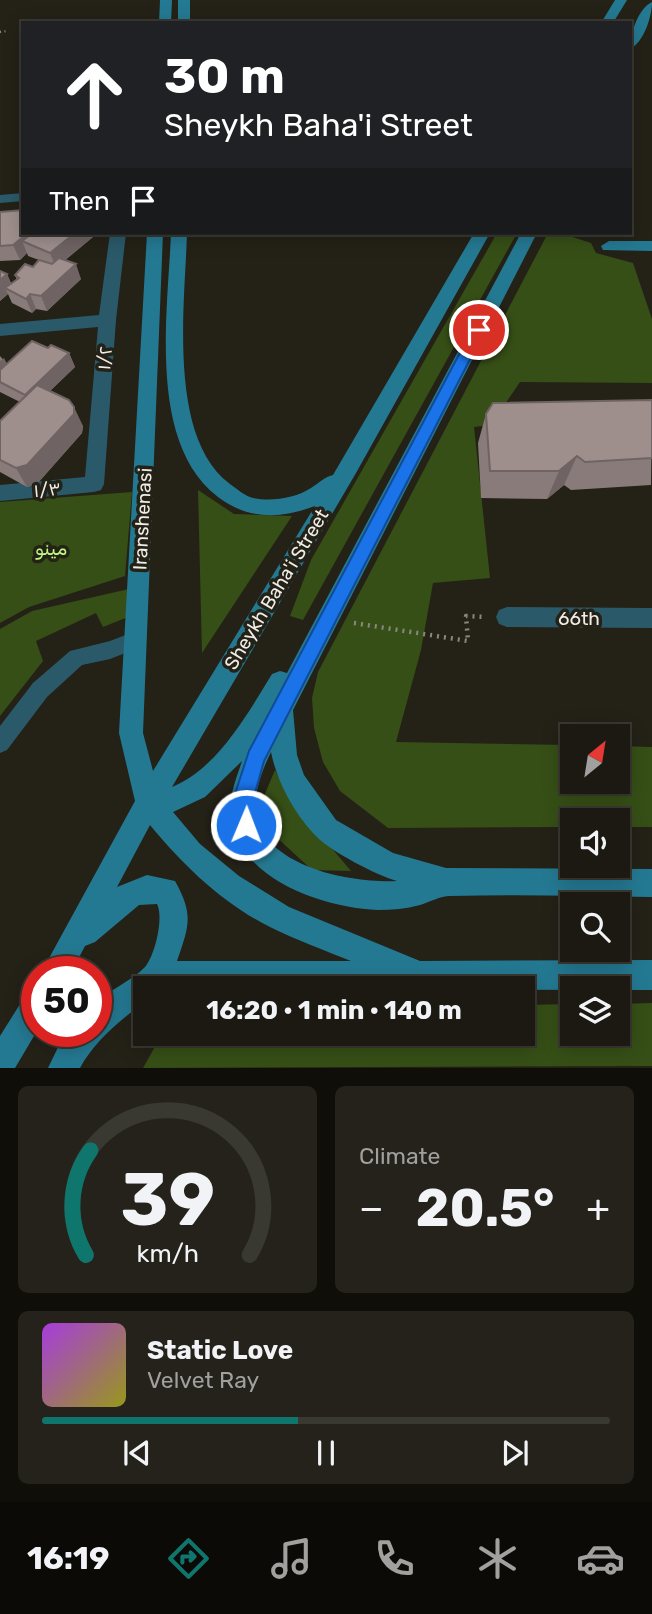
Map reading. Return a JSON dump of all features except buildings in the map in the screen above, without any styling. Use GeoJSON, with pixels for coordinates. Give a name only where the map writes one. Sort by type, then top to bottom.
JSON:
{"type":"FeatureCollection","features":[{"type":"Feature","properties":{"kind":"main road"},"geometry":{"type":"LineString","coordinates":[[165,21],[166,0]]}},
{"type":"Feature","properties":{"kind":"main road"},"geometry":{"type":"LineString","coordinates":[[184,0],[184,21]]}},
{"type":"Feature","properties":{"kind":"main road"},"geometry":{"type":"LineString","coordinates":[[608,21],[621,0]]}},
{"type":"Feature","properties":{"kind":"main road"},"geometry":{"type":"LineString","coordinates":[[632,42],[652,5]]}},
{"type":"Feature","properties":{"kind":"main road","name":"Iranshenasi"},"geometry":{"type":"LineString","coordinates":[[148,803],[131,733],[155,235]]}},
{"type":"Feature","properties":{"kind":"main road"},"geometry":{"type":"LineString","coordinates":[[180,235],[176,395],[183,429],[197,462],[209,480],[223,494],[252,507],[285,507],[315,499],[349,467]]}},
{"type":"Feature","properties":{"kind":"main road","name":"Sheykh Baha'i Street"},"geometry":{"type":"LineString","coordinates":[[71,946],[148,803],[349,467],[481,235]]}},
{"type":"Feature","properties":{"kind":"main road"},"geometry":{"type":"LineString","coordinates":[[528,235],[256,758],[243,800],[246,825],[259,846],[294,875],[343,892],[399,895],[446,883],[652,883]]}},
{"type":"Feature","properties":{"kind":"main road"},"geometry":{"type":"LineString","coordinates":[[609,246],[652,246]]}},
{"type":"Feature","properties":{"kind":"main road"},"geometry":{"type":"LineString","coordinates":[[148,803],[179,798],[212,776],[266,706],[320,613],[339,597]]}},
{"type":"Feature","properties":{"kind":"main road"},"geometry":{"type":"LineString","coordinates":[[281,710],[284,755],[294,783],[327,829],[387,865],[446,883]]}},
{"type":"Feature","properties":{"kind":"main road"},"geometry":{"type":"LineString","coordinates":[[148,803],[191,853],[229,886],[279,917],[421,976],[652,975]]}},
{"type":"Feature","properties":{"kind":"main road"},"geometry":{"type":"LineString","coordinates":[[65,956],[71,946],[110,909],[148,889],[165,891],[174,907],[173,932],[157,976]]}},
{"type":"Feature","properties":{"kind":"main road"},"geometry":{"type":"LineString","coordinates":[[112,1008],[133,993]]}},
{"type":"Feature","properties":{"kind":"main road"},"geometry":{"type":"LineString","coordinates":[[0,1065],[21,1030]]}},
{"type":"Feature","properties":{"kind":"main road"},"geometry":{"type":"LineString","coordinates":[[63,1068],[76,1047]]}},
{"type":"Feature","properties":{"kind":"street"},"geometry":{"type":"LineString","coordinates":[[0,199],[21,197]]}},
{"type":"Feature","properties":{"kind":"street"},"geometry":{"type":"LineString","coordinates":[[0,211],[21,209]]}},
{"type":"Feature","properties":{"kind":"street","name":"۱/۲"},"geometry":{"type":"LineString","coordinates":[[94,484],[107,320],[118,235]]}},
{"type":"Feature","properties":{"kind":"street"},"geometry":{"type":"LineString","coordinates":[[0,330],[107,320]]}},
{"type":"Feature","properties":{"kind":"street","name":"۱/۳"},"geometry":{"type":"LineString","coordinates":[[0,493],[94,484]]}},
{"type":"Feature","properties":{"kind":"street","name":"66th"},"geometry":{"type":"LineString","coordinates":[[507,617],[652,618]]}},
{"type":"Feature","properties":{"kind":"lane"},"geometry":{"type":"LineString","coordinates":[[0,743],[40,690],[76,657],[110,650],[136,640]]}},
{"type":"Feature","properties":{"kind":"path"},"geometry":{"type":"LineString","coordinates":[[0,32],[7,31]]}},
{"type":"Feature","properties":{"kind":"path"},"geometry":{"type":"LineString","coordinates":[[327,619],[468,641],[466,616],[507,617]]}},
{"type":"Feature","properties":{"kind":"green space"},"geometry":{"type":"Polygon","coordinates":[[[496,235],[516,235],[303,620],[290,616],[311,560],[496,235]]]}},
{"type":"Feature","properties":{"kind":"green space"},"geometry":{"type":"Polygon","coordinates":[[[547,235],[566,235],[591,243],[596,253],[633,263],[652,319],[652,383],[520,382],[491,425],[474,427],[490,578],[433,583],[421,650],[396,742],[560,745],[560,794],[630,794],[630,746],[652,747],[652,827],[630,827],[630,808],[560,808],[560,827],[388,828],[340,791],[323,762],[314,728],[312,698],[318,672],[547,235]]]}},
{"type":"Feature","properties":{"kind":"green space"},"geometry":{"type":"Polygon","coordinates":[[[198,490],[234,514],[292,516],[202,653],[198,490]]]}},
{"type":"Feature","properties":{"kind":"green space","name":"مینو"},"geometry":{"type":"Polygon","coordinates":[[[132,492],[125,576],[29,607],[0,623],[0,502],[132,492]]]}},
{"type":"Feature","properties":{"kind":"green space"},"geometry":{"type":"Polygon","coordinates":[[[129,589],[128,617],[103,627],[96,613],[36,641],[43,661],[0,716],[0,629],[32,611],[129,589]]]}},
{"type":"Feature","properties":{"kind":"green space"},"geometry":{"type":"Polygon","coordinates":[[[275,770],[292,801],[351,871],[312,870],[273,834],[264,796],[275,770]]]}},
{"type":"Feature","properties":{"kind":"green space"},"geometry":{"type":"Polygon","coordinates":[[[652,1003],[652,1066],[143,1068],[155,1046],[535,1046],[535,1005],[560,1004],[560,1046],[630,1046],[630,1004],[652,1003]]]}},
{"type":"Feature","properties":{"kind":"route"},"geometry":{"type":"LineString","coordinates":[[246,825],[243,800],[256,758],[479,330]]}}]}
